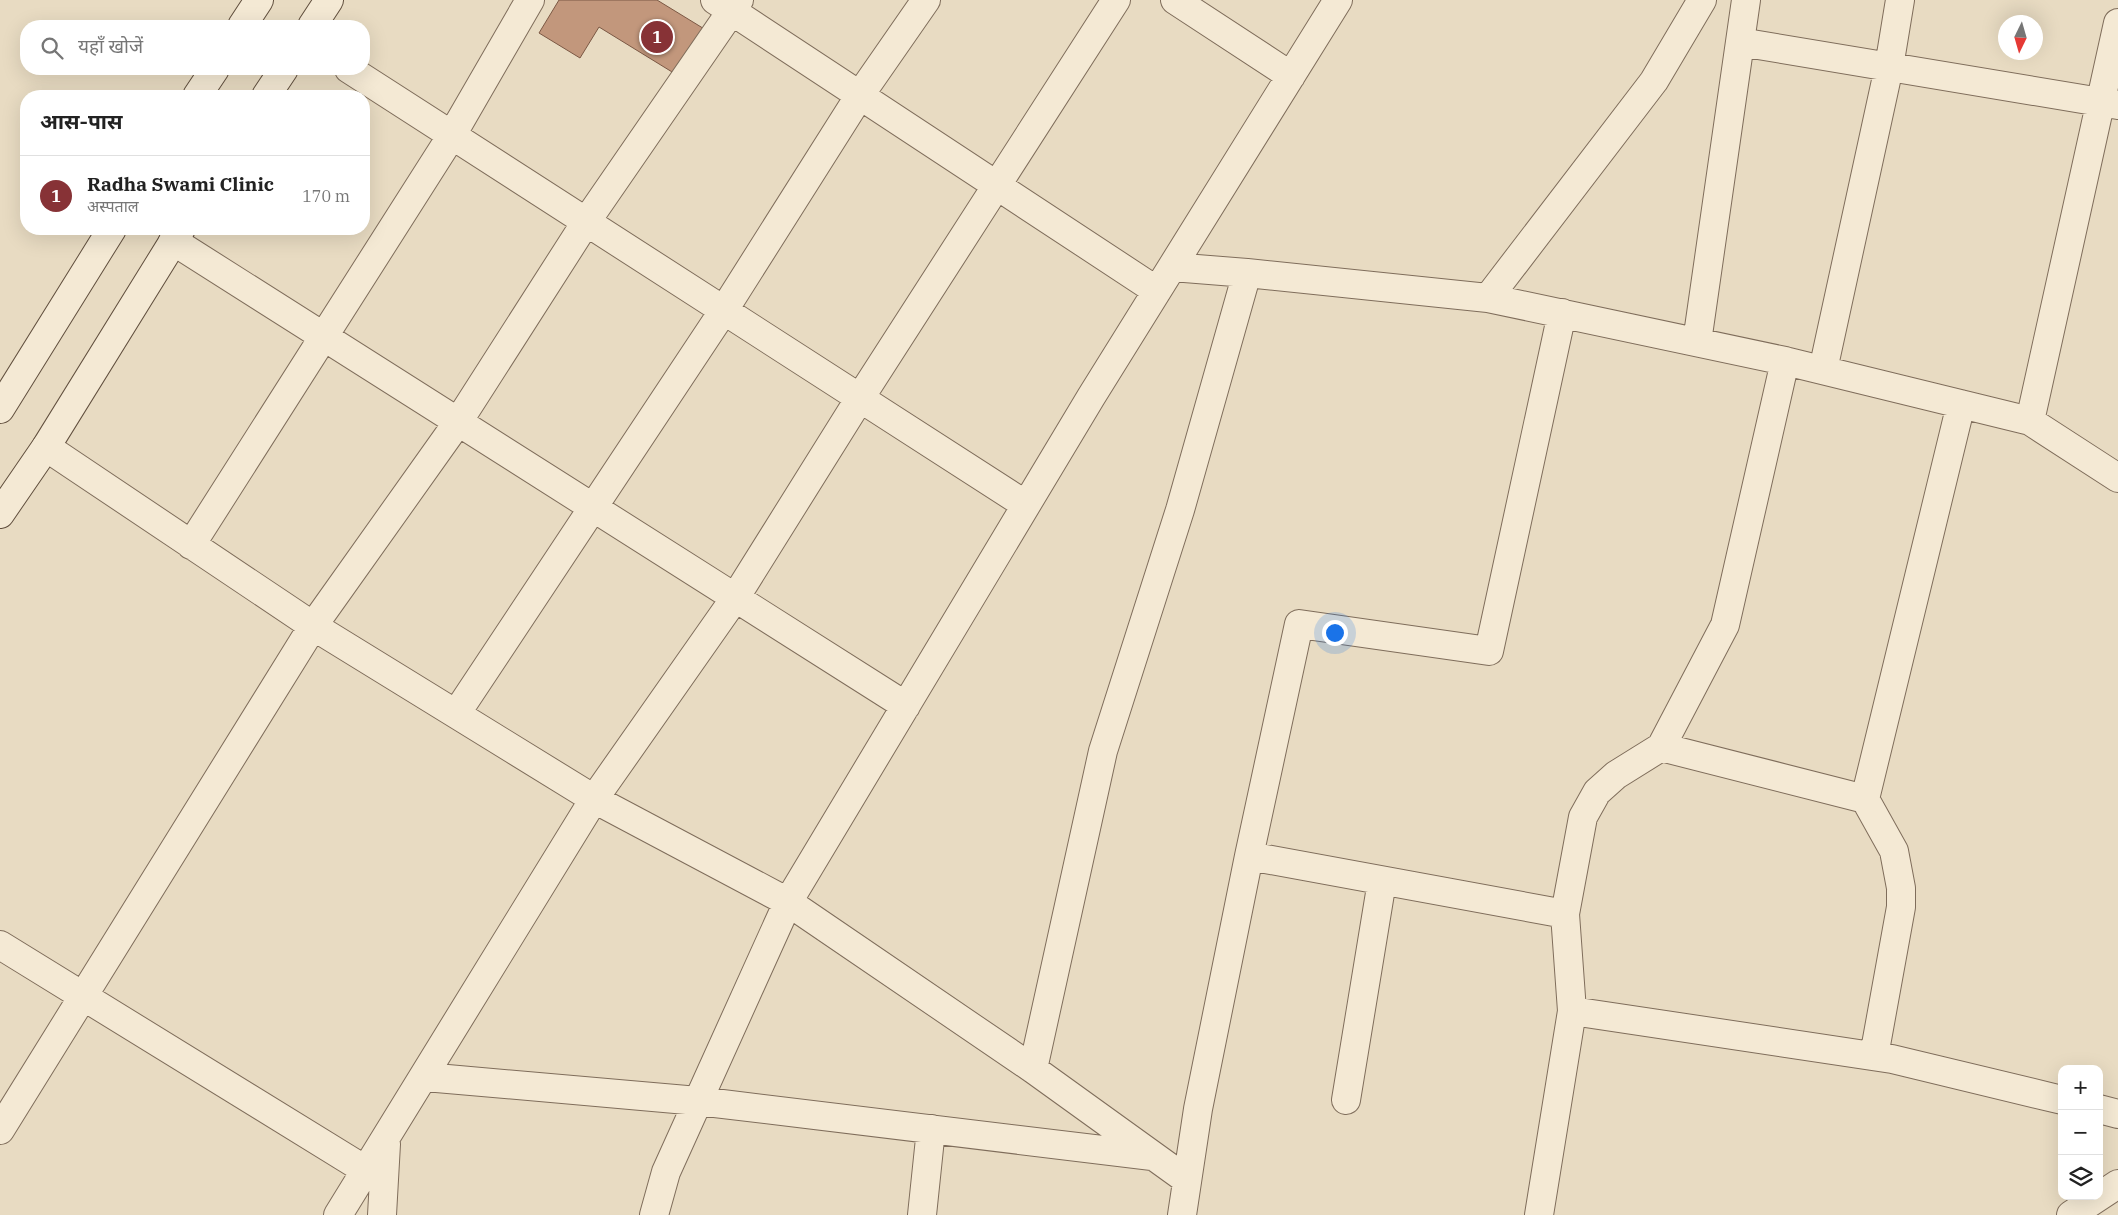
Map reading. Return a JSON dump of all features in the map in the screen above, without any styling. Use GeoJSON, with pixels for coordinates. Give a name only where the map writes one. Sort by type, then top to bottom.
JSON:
{"type":"FeatureCollection","features":[{"type":"Feature","properties":{"kind":"street"},"geometry":{"type":"LineString","coordinates":[[246,20],[259,0]]}},
{"type":"Feature","properties":{"kind":"street"},"geometry":{"type":"LineString","coordinates":[[316,20],[328,0]]}},
{"type":"Feature","properties":{"kind":"street"},"geometry":{"type":"LineString","coordinates":[[191,545],[452,135],[530,0]]}},
{"type":"Feature","properties":{"kind":"street"},"geometry":{"type":"LineString","coordinates":[[456,714],[724,310],[860,95],[926,0]]}},
{"type":"Feature","properties":{"kind":"street"},"geometry":{"type":"LineString","coordinates":[[338,1215],[425,1077],[594,799],[735,598],[860,398],[1116,0]]}},
{"type":"Feature","properties":{"kind":"street"},"geometry":{"type":"LineString","coordinates":[[1174,0],[1291,76]]}},
{"type":"Feature","properties":{"kind":"street"},"geometry":{"type":"LineString","coordinates":[[654,1215],[666,1172],[788,902],[1026,505],[1338,0]]}},
{"type":"Feature","properties":{"kind":"street"},"geometry":{"type":"LineString","coordinates":[[1488,298],[1654,82],[1702,0]]}},
{"type":"Feature","properties":{"kind":"street"},"geometry":{"type":"LineString","coordinates":[[1697,342],[1746,0]]}},
{"type":"Feature","properties":{"kind":"street"},"geometry":{"type":"LineString","coordinates":[[1823,370],[1889,67],[1900,0]]}},
{"type":"Feature","properties":{"kind":"street"},"geometry":{"type":"LineString","coordinates":[[0,1130],[313,626],[458,422],[729,4],[860,95],[1157,291]]}},
{"type":"Feature","properties":{"kind":"street"},"geometry":{"type":"LineString","coordinates":[[2030,420],[2109,104],[2118,23]]}},
{"type":"Feature","properties":{"kind":"street"},"geometry":{"type":"LineString","coordinates":[[1740,42],[2109,104]]}},
{"type":"Feature","properties":{"kind":"street"},"geometry":{"type":"LineString","coordinates":[[201,90],[210,75]]}},
{"type":"Feature","properties":{"kind":"street"},"geometry":{"type":"LineString","coordinates":[[270,90],[280,75]]}},
{"type":"Feature","properties":{"kind":"street"},"geometry":{"type":"LineString","coordinates":[[358,75],[1026,505]]}},
{"type":"Feature","properties":{"kind":"street"},"geometry":{"type":"LineString","coordinates":[[0,410],[108,235]]}},
{"type":"Feature","properties":{"kind":"street"},"geometry":{"type":"LineString","coordinates":[[0,514],[46,447],[177,235],[323,336],[906,706]]}},
{"type":"Feature","properties":{"kind":"street"},"geometry":{"type":"LineString","coordinates":[[1172,267],[1247,272],[1488,298],[1786,361],[2030,420],[2118,478]]}},
{"type":"Feature","properties":{"kind":"street"},"geometry":{"type":"LineString","coordinates":[[1033,1069],[1103,751],[1180,510],[1247,272]]}},
{"type":"Feature","properties":{"kind":"street"},"geometry":{"type":"LineString","coordinates":[[1182,1215],[1198,1109],[1249,856],[1299,624],[1489,651],[1562,313]]}},
{"type":"Feature","properties":{"kind":"street"},"geometry":{"type":"LineString","coordinates":[[1539,1215],[1572,1011],[1565,914],[1583,817],[1597,792],[1616,775],[1661,746],[1725,625],[1786,361]]}},
{"type":"Feature","properties":{"kind":"street"},"geometry":{"type":"LineString","coordinates":[[1874,1056],[1901,907],[1901,888],[1894,851],[1865,799],[1962,404]]}},
{"type":"Feature","properties":{"kind":"street"},"geometry":{"type":"LineString","coordinates":[[46,447],[313,626],[594,799],[788,902],[1033,1069],[1187,1180]]}},
{"type":"Feature","properties":{"kind":"street"},"geometry":{"type":"LineString","coordinates":[[1661,746],[1865,799]]}},
{"type":"Feature","properties":{"kind":"street"},"geometry":{"type":"LineString","coordinates":[[1249,856],[1565,914]]}},
{"type":"Feature","properties":{"kind":"street"},"geometry":{"type":"LineString","coordinates":[[1346,1100],[1382,881]]}},
{"type":"Feature","properties":{"kind":"street"},"geometry":{"type":"LineString","coordinates":[[0,945],[367,1171]]}},
{"type":"Feature","properties":{"kind":"street"},"geometry":{"type":"LineString","coordinates":[[1572,1011],[1874,1056],[2058,1099]]}},
{"type":"Feature","properties":{"kind":"street"},"geometry":{"type":"LineString","coordinates":[[425,1077],[698,1101],[1153,1156]]}},
{"type":"Feature","properties":{"kind":"street"},"geometry":{"type":"LineString","coordinates":[[2103,1110],[2118,1114]]}},
{"type":"Feature","properties":{"kind":"street"},"geometry":{"type":"LineString","coordinates":[[922,1215],[931,1129]]}},
{"type":"Feature","properties":{"kind":"street"},"geometry":{"type":"LineString","coordinates":[[382,1215],[386,1140]]}},
{"type":"Feature","properties":{"kind":"street"},"geometry":{"type":"LineString","coordinates":[[2071,1215],[2118,1184]]}},
{"type":"Feature","properties":{"kind":"building"},"geometry":{"type":"Polygon","coordinates":[[[559,0],[657,0],[706,30],[677,75],[599,27],[580,58],[539,33],[559,0]]]}},
{"type":"Feature","properties":{"kind":"place","name":"Radha Swami Clinic"},"geometry":{"type":"Point","coordinates":[657,37]}}]}
